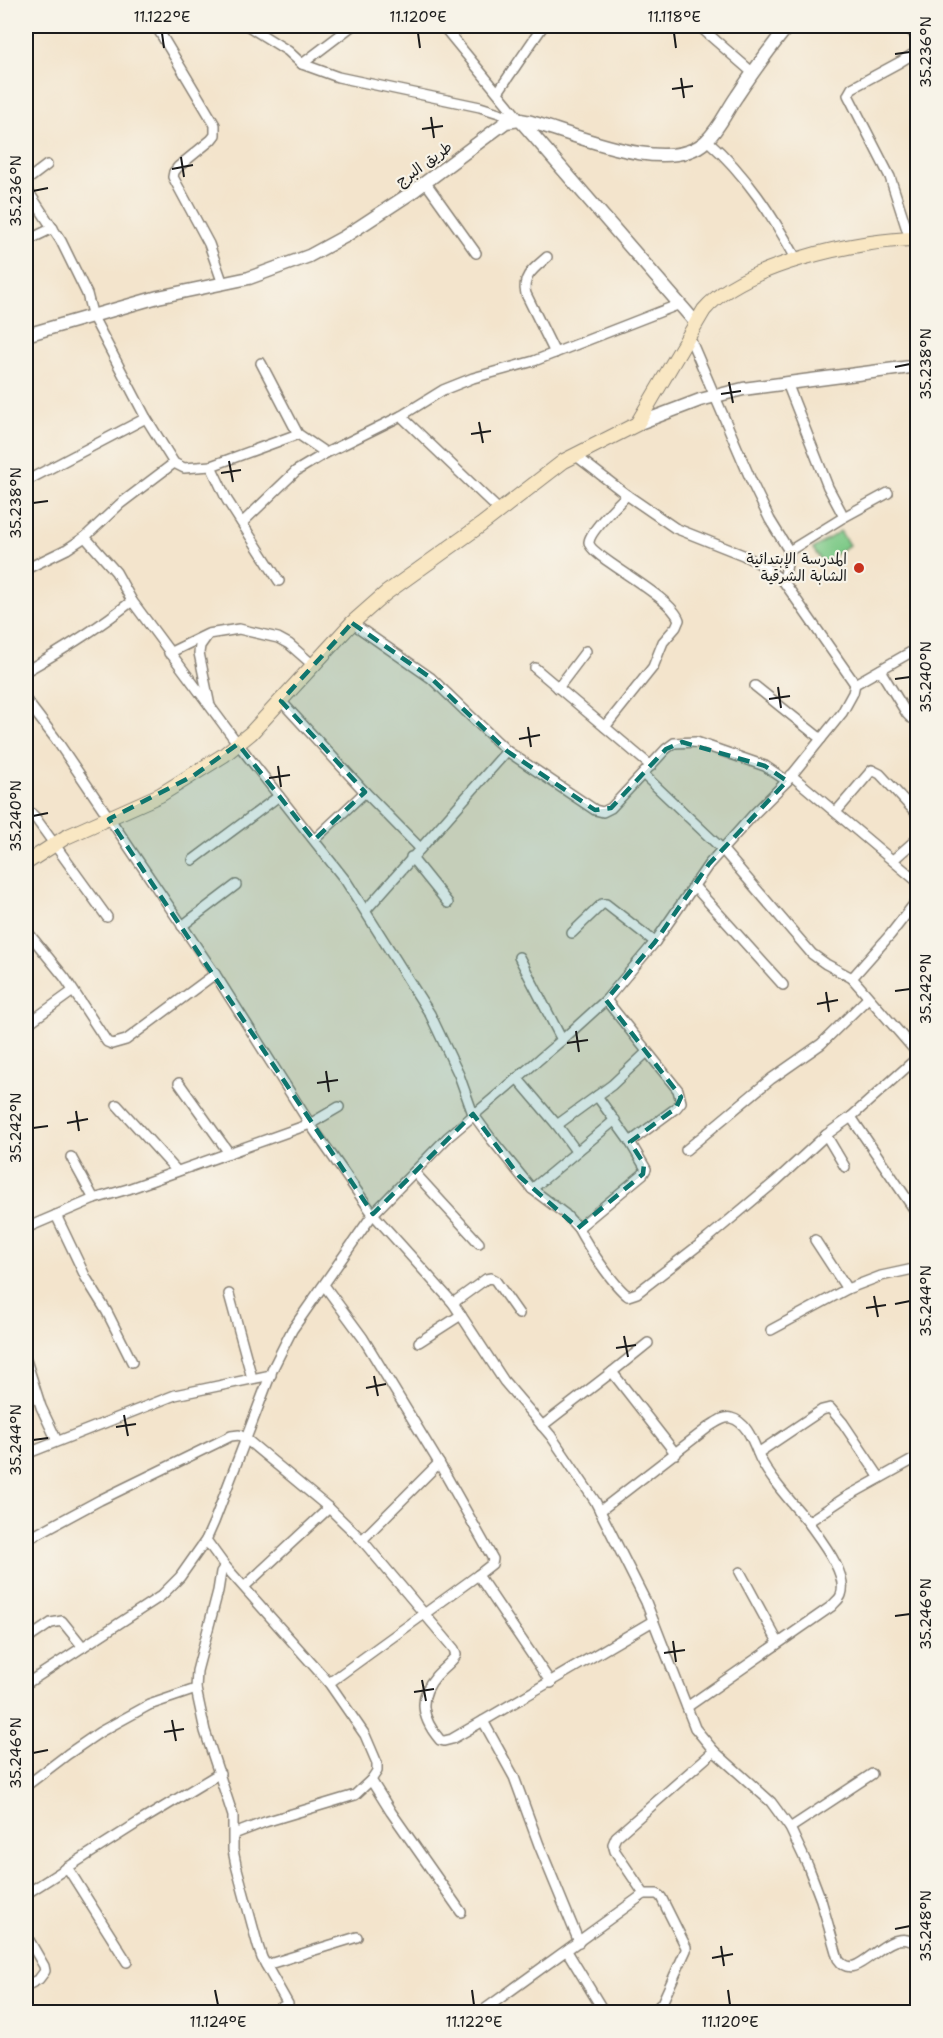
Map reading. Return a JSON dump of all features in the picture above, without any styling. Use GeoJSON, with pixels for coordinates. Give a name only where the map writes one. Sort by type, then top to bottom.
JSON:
{"type":"FeatureCollection","features":[{"type":"Feature","properties":{"kind":"main road"},"geometry":{"type":"LineString","coordinates":[[26,863],[54,844],[146,802],[193,776],[238,744],[251,733],[352,623],[401,582],[500,511],[555,467],[637,424],[696,323],[713,299],[725,291],[797,260],[849,246],[914,239]]}},
{"type":"Feature","properties":{"kind":"street"},"geometry":{"type":"LineString","coordinates":[[156,26],[215,125],[215,135],[211,140],[178,167],[173,177],[209,244],[223,284]]}},
{"type":"Feature","properties":{"kind":"street"},"geometry":{"type":"LineString","coordinates":[[248,26],[288,51],[302,64],[338,76],[480,107],[605,145],[657,156],[681,155],[707,140],[788,26]]}},
{"type":"Feature","properties":{"kind":"street"},"geometry":{"type":"LineString","coordinates":[[302,64],[352,26]]}},
{"type":"Feature","properties":{"kind":"street"},"geometry":{"type":"LineString","coordinates":[[443,26],[520,120],[696,323]]}},
{"type":"Feature","properties":{"kind":"street"},"geometry":{"type":"LineString","coordinates":[[498,92],[543,26]]}},
{"type":"Feature","properties":{"kind":"street"},"geometry":{"type":"LineString","coordinates":[[699,26],[753,73]]}},
{"type":"Feature","properties":{"kind":"street"},"geometry":{"type":"LineString","coordinates":[[908,26],[918,40]]}},
{"type":"Feature","properties":{"kind":"street"},"geometry":{"type":"LineString","coordinates":[[914,239],[890,177],[848,94],[852,88],[918,51]]}},
{"type":"Feature","properties":{"kind":"street","name":"طريق البرج"},"geometry":{"type":"LineString","coordinates":[[26,335],[158,297],[259,275],[309,256],[344,237],[426,183],[497,127],[506,122],[520,120]]}},
{"type":"Feature","properties":{"kind":"street"},"geometry":{"type":"LineString","coordinates":[[707,140],[732,163],[755,191],[797,260]]}},
{"type":"Feature","properties":{"kind":"street"},"geometry":{"type":"LineString","coordinates":[[26,181],[47,165]]}},
{"type":"Feature","properties":{"kind":"street"},"geometry":{"type":"LineString","coordinates":[[426,183],[476,253]]}},
{"type":"Feature","properties":{"kind":"street"},"geometry":{"type":"LineString","coordinates":[[26,188],[53,228],[81,281],[93,317],[146,418],[174,463],[184,468],[211,466],[298,434]]}},
{"type":"Feature","properties":{"kind":"street"},"geometry":{"type":"LineString","coordinates":[[26,241],[53,228]]}},
{"type":"Feature","properties":{"kind":"street"},"geometry":{"type":"LineString","coordinates":[[547,257],[529,274],[524,284],[526,294],[555,353]]}},
{"type":"Feature","properties":{"kind":"street"},"geometry":{"type":"LineString","coordinates":[[242,523],[292,475],[326,453],[401,416],[429,398],[463,382],[523,365],[680,304]]}},
{"type":"Feature","properties":{"kind":"street"},"geometry":{"type":"LineString","coordinates":[[689,336],[753,485],[789,551],[784,582]]}},
{"type":"Feature","properties":{"kind":"street"},"geometry":{"type":"LineString","coordinates":[[261,363],[298,434],[326,453]]}},
{"type":"Feature","properties":{"kind":"street"},"geometry":{"type":"LineString","coordinates":[[637,424],[714,395],[918,366]]}},
{"type":"Feature","properties":{"kind":"street"},"geometry":{"type":"LineString","coordinates":[[787,383],[812,449],[844,517]]}},
{"type":"Feature","properties":{"kind":"street"},"geometry":{"type":"LineString","coordinates":[[401,416],[500,511]]}},
{"type":"Feature","properties":{"kind":"street"},"geometry":{"type":"LineString","coordinates":[[26,481],[146,418]]}},
{"type":"Feature","properties":{"kind":"street"},"geometry":{"type":"LineString","coordinates":[[575,455],[675,528],[743,555],[762,565],[784,582],[855,684]]}},
{"type":"Feature","properties":{"kind":"street"},"geometry":{"type":"LineString","coordinates":[[26,569],[67,549],[85,537],[120,504],[174,463]]}},
{"type":"Feature","properties":{"kind":"street"},"geometry":{"type":"LineString","coordinates":[[211,466],[227,500],[279,580]]}},
{"type":"Feature","properties":{"kind":"street"},"geometry":{"type":"LineString","coordinates":[[789,551],[844,517],[888,494]]}},
{"type":"Feature","properties":{"kind":"street"},"geometry":{"type":"LineString","coordinates":[[604,727],[653,667],[663,642],[679,620],[675,611],[668,605],[638,581],[594,552],[589,544],[596,529],[627,495]]}},
{"type":"Feature","properties":{"kind":"street"},"geometry":{"type":"LineString","coordinates":[[85,537],[116,572],[132,601],[169,653],[346,880],[366,909],[430,1014],[454,1064],[473,1114],[532,1190],[565,1214],[579,1228],[588,1245],[617,1285],[625,1294],[632,1296],[708,1238],[776,1181],[918,1056],[852,978],[812,954],[722,849],[643,774]]}},
{"type":"Feature","properties":{"kind":"street"},"geometry":{"type":"LineString","coordinates":[[26,671],[74,644],[104,624],[132,601]]}},
{"type":"Feature","properties":{"kind":"street"},"geometry":{"type":"LineString","coordinates":[[352,623],[431,678],[507,751],[595,810],[603,812],[611,808],[674,743],[696,742],[765,766],[789,778],[836,812],[918,882]]}},
{"type":"Feature","properties":{"kind":"street"},"geometry":{"type":"LineString","coordinates":[[169,653],[208,634],[239,629],[278,638],[289,644],[313,665]]}},
{"type":"Feature","properties":{"kind":"street"},"geometry":{"type":"LineString","coordinates":[[208,634],[200,646],[199,653],[211,708]]}},
{"type":"Feature","properties":{"kind":"street"},"geometry":{"type":"LineString","coordinates":[[26,1684],[161,1596],[180,1577],[206,1540],[271,1375],[292,1330],[373,1214],[473,1114],[606,1000],[655,942],[693,885],[722,849],[789,778],[842,712],[853,693],[855,684],[918,648]]}},
{"type":"Feature","properties":{"kind":"street"},"geometry":{"type":"LineString","coordinates":[[558,688],[586,651]]}},
{"type":"Feature","properties":{"kind":"street"},"geometry":{"type":"LineString","coordinates":[[535,668],[651,766]]}},
{"type":"Feature","properties":{"kind":"street"},"geometry":{"type":"LineString","coordinates":[[879,670],[907,714],[911,718],[918,716]]}},
{"type":"Feature","properties":{"kind":"street"},"geometry":{"type":"LineString","coordinates":[[755,686],[820,739]]}},
{"type":"Feature","properties":{"kind":"street"},"geometry":{"type":"LineString","coordinates":[[26,700],[55,738],[215,974],[310,1124],[373,1214],[453,1303],[504,1381],[561,1449],[600,1511],[639,1586],[695,1728],[714,1751],[771,1802],[790,1828],[821,1900],[838,1959],[842,1965],[848,1967],[862,1962],[894,1940],[905,1938],[918,1945]]}},
{"type":"Feature","properties":{"kind":"street"},"geometry":{"type":"LineString","coordinates":[[281,701],[419,847]]}},
{"type":"Feature","properties":{"kind":"street"},"geometry":{"type":"LineString","coordinates":[[366,909],[507,751]]}},
{"type":"Feature","properties":{"kind":"street"},"geometry":{"type":"LineString","coordinates":[[836,812],[872,770],[880,774],[918,815]]}},
{"type":"Feature","properties":{"kind":"street"},"geometry":{"type":"LineString","coordinates":[[314,840],[365,792]]}},
{"type":"Feature","properties":{"kind":"street"},"geometry":{"type":"LineString","coordinates":[[193,860],[279,796]]}},
{"type":"Feature","properties":{"kind":"street"},"geometry":{"type":"LineString","coordinates":[[26,809],[34,816],[107,917]]}},
{"type":"Feature","properties":{"kind":"street"},"geometry":{"type":"LineString","coordinates":[[893,861],[918,838]]}},
{"type":"Feature","properties":{"kind":"street"},"geometry":{"type":"LineString","coordinates":[[411,857],[448,903]]}},
{"type":"Feature","properties":{"kind":"street"},"geometry":{"type":"LineString","coordinates":[[182,926],[236,885]]}},
{"type":"Feature","properties":{"kind":"street"},"geometry":{"type":"LineString","coordinates":[[693,885],[783,986]]}},
{"type":"Feature","properties":{"kind":"street"},"geometry":{"type":"LineString","coordinates":[[852,978],[918,899]]}},
{"type":"Feature","properties":{"kind":"street"},"geometry":{"type":"LineString","coordinates":[[572,933],[602,904],[606,904],[655,942]]}},
{"type":"Feature","properties":{"kind":"street"},"geometry":{"type":"LineString","coordinates":[[26,930],[65,978],[107,1042],[112,1044],[126,1041],[215,974]]}},
{"type":"Feature","properties":{"kind":"street"},"geometry":{"type":"LineString","coordinates":[[519,957],[562,1040]]}},
{"type":"Feature","properties":{"kind":"street"},"geometry":{"type":"LineString","coordinates":[[26,1026],[73,991]]}},
{"type":"Feature","properties":{"kind":"street"},"geometry":{"type":"LineString","coordinates":[[686,1150],[771,1079],[821,1044],[868,998]]}},
{"type":"Feature","properties":{"kind":"street"},"geometry":{"type":"LineString","coordinates":[[606,1000],[678,1090],[681,1102],[630,1142]]}},
{"type":"Feature","properties":{"kind":"street"},"geometry":{"type":"LineString","coordinates":[[557,1125],[597,1096],[647,1052]]}},
{"type":"Feature","properties":{"kind":"street"},"geometry":{"type":"LineString","coordinates":[[517,1078],[576,1151]]}},
{"type":"Feature","properties":{"kind":"street"},"geometry":{"type":"LineString","coordinates":[[179,1083],[229,1152]]}},
{"type":"Feature","properties":{"kind":"street"},"geometry":{"type":"LineString","coordinates":[[579,1228],[646,1169],[597,1096]]}},
{"type":"Feature","properties":{"kind":"street"},"geometry":{"type":"LineString","coordinates":[[117,1104],[177,1171]]}},
{"type":"Feature","properties":{"kind":"street"},"geometry":{"type":"LineString","coordinates":[[26,1227],[94,1199],[310,1124],[339,1107]]}},
{"type":"Feature","properties":{"kind":"street"},"geometry":{"type":"LineString","coordinates":[[850,1117],[918,1215]]}},
{"type":"Feature","properties":{"kind":"street"},"geometry":{"type":"LineString","coordinates":[[532,1190],[615,1120]]}},
{"type":"Feature","properties":{"kind":"street"},"geometry":{"type":"LineString","coordinates":[[826,1135],[845,1167]]}},
{"type":"Feature","properties":{"kind":"street"},"geometry":{"type":"LineString","coordinates":[[71,1157],[94,1199]]}},
{"type":"Feature","properties":{"kind":"street"},"geometry":{"type":"LineString","coordinates":[[414,1172],[479,1243]]}},
{"type":"Feature","properties":{"kind":"street"},"geometry":{"type":"LineString","coordinates":[[56,1215],[86,1278],[107,1312],[132,1362]]}},
{"type":"Feature","properties":{"kind":"street"},"geometry":{"type":"LineString","coordinates":[[815,1240],[847,1289]]}},
{"type":"Feature","properties":{"kind":"street"},"geometry":{"type":"LineString","coordinates":[[771,1330],[847,1289],[881,1276],[917,1268]]}},
{"type":"Feature","properties":{"kind":"street"},"geometry":{"type":"LineString","coordinates":[[453,1303],[486,1279],[491,1278],[495,1280],[519,1314]]}},
{"type":"Feature","properties":{"kind":"street"},"geometry":{"type":"LineString","coordinates":[[324,1285],[363,1338],[439,1463],[493,1559],[492,1564],[478,1575],[329,1683]]}},
{"type":"Feature","properties":{"kind":"street"},"geometry":{"type":"LineString","coordinates":[[229,1294],[252,1378]]}},
{"type":"Feature","properties":{"kind":"street"},"geometry":{"type":"LineString","coordinates":[[419,1342],[461,1315]]}},
{"type":"Feature","properties":{"kind":"street"},"geometry":{"type":"LineString","coordinates":[[542,1426],[648,1343]]}},
{"type":"Feature","properties":{"kind":"street"},"geometry":{"type":"LineString","coordinates":[[26,1360],[28,1379],[57,1441]]}},
{"type":"Feature","properties":{"kind":"street"},"geometry":{"type":"LineString","coordinates":[[612,1372],[676,1454]]}},
{"type":"Feature","properties":{"kind":"street"},"geometry":{"type":"LineString","coordinates":[[26,1454],[175,1395],[271,1375]]}},
{"type":"Feature","properties":{"kind":"street"},"geometry":{"type":"LineString","coordinates":[[758,1453],[822,1410],[830,1408],[843,1423],[880,1478]]}},
{"type":"Feature","properties":{"kind":"street"},"geometry":{"type":"LineString","coordinates":[[600,1511],[721,1419],[730,1417],[740,1422],[748,1433],[768,1470],[808,1522],[834,1562],[842,1582],[841,1595],[832,1606],[687,1707]]}},
{"type":"Feature","properties":{"kind":"street"},"geometry":{"type":"LineString","coordinates":[[26,1540],[100,1500],[231,1436],[239,1435],[246,1438],[329,1508],[362,1540],[440,1631],[456,1655],[436,1676],[425,1691],[423,1699],[424,1710],[440,1740],[448,1741],[551,1683],[653,1621]]}},
{"type":"Feature","properties":{"kind":"street"},"geometry":{"type":"LineString","coordinates":[[808,1522],[918,1457]]}},
{"type":"Feature","properties":{"kind":"street"},"geometry":{"type":"LineString","coordinates":[[362,1540],[439,1463]]}},
{"type":"Feature","properties":{"kind":"street"},"geometry":{"type":"LineString","coordinates":[[244,1587],[329,1508]]}},
{"type":"Feature","properties":{"kind":"street"},"geometry":{"type":"LineString","coordinates":[[206,1540],[225,1566],[329,1683],[365,1735],[373,1752],[377,1771],[356,1795],[265,1822],[234,1834]]}},
{"type":"Feature","properties":{"kind":"street"},"geometry":{"type":"LineString","coordinates":[[225,1566],[221,1572],[197,1671],[196,1689],[206,1731],[233,1816],[233,1850],[258,1946],[290,2008],[272,2013]]}},
{"type":"Feature","properties":{"kind":"street"},"geometry":{"type":"LineString","coordinates":[[740,1572],[778,1642]]}},
{"type":"Feature","properties":{"kind":"street"},"geometry":{"type":"LineString","coordinates":[[478,1575],[551,1683]]}},
{"type":"Feature","properties":{"kind":"street"},"geometry":{"type":"LineString","coordinates":[[26,1640],[51,1623],[62,1621],[83,1647]]}},
{"type":"Feature","properties":{"kind":"street"},"geometry":{"type":"LineString","coordinates":[[26,1786],[100,1732],[149,1705],[196,1689]]}},
{"type":"Feature","properties":{"kind":"street"},"geometry":{"type":"LineString","coordinates":[[483,1721],[514,1777],[579,1942]]}},
{"type":"Feature","properties":{"kind":"street"},"geometry":{"type":"LineString","coordinates":[[644,1894],[615,1851],[616,1837],[714,1751]]}},
{"type":"Feature","properties":{"kind":"street"},"geometry":{"type":"LineString","coordinates":[[26,1894],[220,1773]]}},
{"type":"Feature","properties":{"kind":"street"},"geometry":{"type":"LineString","coordinates":[[790,1828],[872,1774]]}},
{"type":"Feature","properties":{"kind":"street"},"geometry":{"type":"LineString","coordinates":[[371,1780],[461,1912]]}},
{"type":"Feature","properties":{"kind":"street"},"geometry":{"type":"LineString","coordinates":[[67,1867],[127,1962]]}},
{"type":"Feature","properties":{"kind":"street"},"geometry":{"type":"LineString","coordinates":[[481,2013],[644,1894],[657,1894],[661,1897],[686,1950],[662,2003],[653,2013]]}},
{"type":"Feature","properties":{"kind":"street"},"geometry":{"type":"LineString","coordinates":[[26,1935],[45,1971],[39,1979],[26,1986]]}},
{"type":"Feature","properties":{"kind":"street"},"geometry":{"type":"LineString","coordinates":[[266,1965],[357,1936]]}},
{"type":"Feature","properties":{"kind":"street"},"geometry":{"type":"LineString","coordinates":[[567,1951],[604,2013]]}},
{"type":"Feature","properties":{"kind":"highlighted area"},"geometry":{"type":"Polygon","coordinates":[[[352,623],[431,678],[507,751],[595,810],[611,808],[666,749],[682,742],[765,766],[787,781],[709,864],[655,942],[606,1000],[681,1097],[676,1108],[630,1142],[644,1164],[643,1174],[578,1228],[519,1176],[473,1114],[373,1214],[109,819],[193,776],[238,744],[314,840],[365,792],[281,701],[352,623]]]}},
{"type":"Feature","properties":{"kind":"green space"},"geometry":{"type":"Polygon","coordinates":[[[840,531],[849,545],[823,563],[813,549],[840,531]]]}},
{"type":"Feature","properties":{"kind":"place","name":"المدرسة الإبتدائية الشابة الشرقية"},"geometry":{"type":"Point","coordinates":[859,568]}}]}
